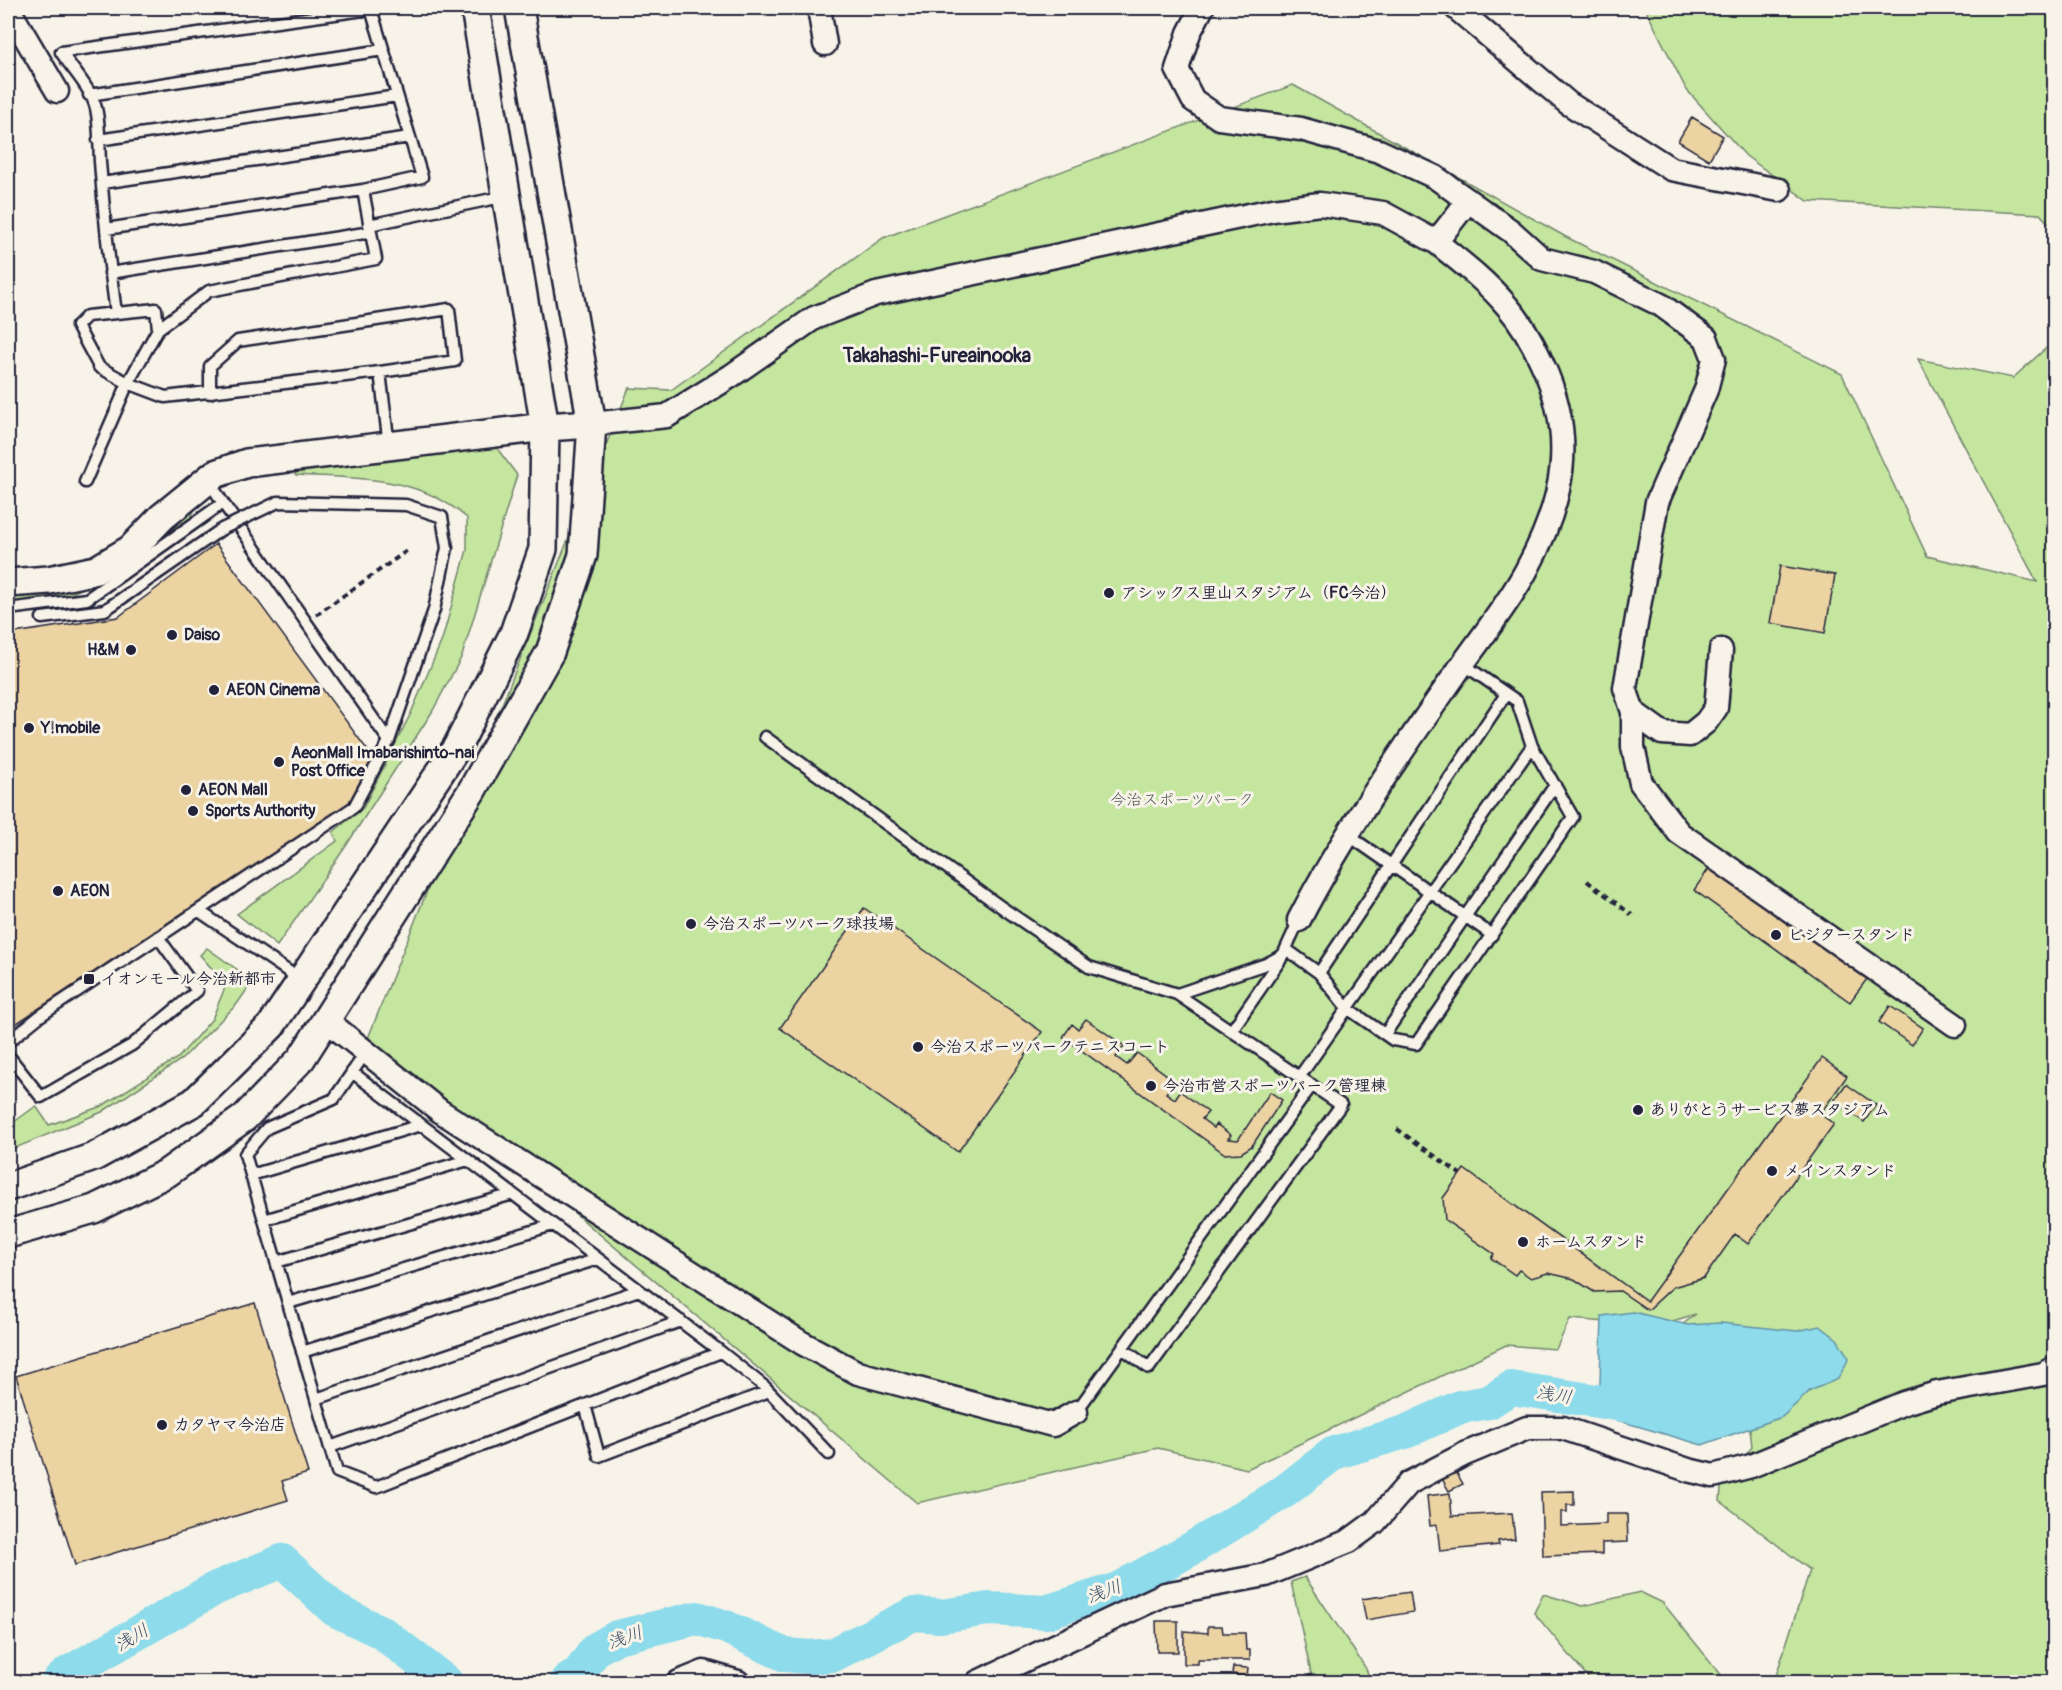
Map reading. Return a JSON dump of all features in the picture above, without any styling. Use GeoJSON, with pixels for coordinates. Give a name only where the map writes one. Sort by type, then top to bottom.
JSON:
{"type":"FeatureCollection","features":[{"type":"Feature","properties":{"kind":"street"},"geometry":{"type":"LineString","coordinates":[[8,8],[57,91]]}},
{"type":"Feature","properties":{"kind":"street"},"geometry":{"type":"LineString","coordinates":[[8,1187],[94,1157],[194,1102],[271,1026],[457,747],[514,633],[543,549],[545,427],[476,8]]}},
{"type":"Feature","properties":{"kind":"street"},"geometry":{"type":"LineString","coordinates":[[8,1234],[94,1209],[167,1173],[244,1118],[301,1059],[471,792],[550,652],[583,555],[591,424],[519,8]]}},
{"type":"Feature","properties":{"kind":"street"},"geometry":{"type":"LineString","coordinates":[[819,8],[825,44]]}},
{"type":"Feature","properties":{"kind":"street"},"geometry":{"type":"LineString","coordinates":[[1202,8],[1177,69],[1193,100],[1219,118],[1301,129],[1379,152],[1435,177],[1511,231],[1542,260],[1594,272],[1661,305],[1706,338],[1714,359],[1706,390],[1657,502],[1625,688],[1633,712],[1633,747],[1641,783],[1679,833],[1954,1025]]}},
{"type":"Feature","properties":{"kind":"street"},"geometry":{"type":"LineString","coordinates":[[1456,8],[1568,102],[1671,169],[1779,190]]}},
{"type":"Feature","properties":{"kind":"street"},"geometry":{"type":"LineString","coordinates":[[1436,242],[1468,201]]}},
{"type":"Feature","properties":{"kind":"street"},"geometry":{"type":"LineString","coordinates":[[8,583],[49,580],[96,570],[131,549],[162,517],[215,474],[247,464],[545,427],[667,416],[731,376],[814,318],[876,294],[1273,210],[1320,204],[1383,213],[1436,242],[1485,282],[1508,307],[1533,342],[1551,382],[1562,420],[1564,451],[1560,486],[1538,549],[1506,603],[1348,835],[1319,881],[1299,920]]}},
{"type":"Feature","properties":{"kind":"street"},"geometry":{"type":"LineString","coordinates":[[1633,712],[1662,733],[1690,735],[1706,722],[1716,708],[1721,650]]}},
{"type":"Feature","properties":{"kind":"street"},"geometry":{"type":"LineString","coordinates":[[326,1020],[440,1111],[802,1343],[858,1373],[1053,1425],[1076,1412]]}},
{"type":"Feature","properties":{"kind":"street"},"geometry":{"type":"LineString","coordinates":[[978,1683],[1166,1594],[1266,1575],[1349,1541],[1375,1522],[1409,1484],[1465,1454],[1527,1428],[1563,1428],[1688,1470],[1713,1476],[1751,1466],[1904,1403],[1957,1389],[2043,1374],[2055,1368]]}},
{"type":"Feature","properties":{"kind":"street"},"geometry":{"type":"LineString","coordinates":[[679,1683],[704,1672],[738,1683]]}},
{"type":"Feature","properties":{"kind":"lane"},"geometry":{"type":"LineString","coordinates":[[106,229],[363,190],[422,177],[371,9],[61,52],[95,102],[98,140],[102,183],[106,229],[110,273],[116,313]]}},
{"type":"Feature","properties":{"kind":"lane"},"geometry":{"type":"LineString","coordinates":[[90,95],[383,50]]}},
{"type":"Feature","properties":{"kind":"lane"},"geometry":{"type":"LineString","coordinates":[[98,140],[397,96]]}},
{"type":"Feature","properties":{"kind":"lane"},"geometry":{"type":"LineString","coordinates":[[102,183],[410,137]]}},
{"type":"Feature","properties":{"kind":"lane"},"geometry":{"type":"LineString","coordinates":[[85,482],[128,383],[158,329],[209,291],[376,259],[363,190]]}},
{"type":"Feature","properties":{"kind":"lane"},"geometry":{"type":"LineString","coordinates":[[110,273],[370,228],[507,196]]}},
{"type":"Feature","properties":{"kind":"lane"},"geometry":{"type":"LineString","coordinates":[[158,329],[156,309],[87,316],[77,326],[99,367],[128,383],[165,397],[210,393],[380,372],[455,361],[449,309],[238,341],[210,366],[210,393]]}},
{"type":"Feature","properties":{"kind":"lane"},"geometry":{"type":"LineString","coordinates":[[380,372],[390,446]]}},
{"type":"Feature","properties":{"kind":"lane"},"geometry":{"type":"LineString","coordinates":[[208,480],[389,741]]}},
{"type":"Feature","properties":{"kind":"lane"},"geometry":{"type":"LineString","coordinates":[[8,1042],[40,1016],[354,807],[389,741],[434,610],[447,548],[442,517],[405,505],[278,502],[222,530],[105,610],[42,618]]}},
{"type":"Feature","properties":{"kind":"lane"},"geometry":{"type":"LineString","coordinates":[[8,609],[87,599],[223,503]]}},
{"type":"Feature","properties":{"kind":"lane"},"geometry":{"type":"LineString","coordinates":[[1285,952],[1318,973],[1347,1008],[1393,1040],[1416,1044],[1573,817],[1532,746],[1516,701],[1463,664]]}},
{"type":"Feature","properties":{"kind":"lane"},"geometry":{"type":"LineString","coordinates":[[1318,973],[1506,694]]}},
{"type":"Feature","properties":{"kind":"lane"},"geometry":{"type":"LineString","coordinates":[[765,737],[1004,909],[1089,967],[1177,994],[1341,1105],[1149,1368],[1122,1348]]}},
{"type":"Feature","properties":{"kind":"lane"},"geometry":{"type":"LineString","coordinates":[[1300,1076],[1532,746]]}},
{"type":"Feature","properties":{"kind":"lane"},"geometry":{"type":"LineString","coordinates":[[1385,1034],[1555,785]]}},
{"type":"Feature","properties":{"kind":"lane"},"geometry":{"type":"LineString","coordinates":[[1348,835],[1492,935]]}},
{"type":"Feature","properties":{"kind":"lane"},"geometry":{"type":"LineString","coordinates":[[199,910],[302,981]]}},
{"type":"Feature","properties":{"kind":"lane"},"geometry":{"type":"LineString","coordinates":[[1232,1030],[1285,952],[1299,920]]}},
{"type":"Feature","properties":{"kind":"lane"},"geometry":{"type":"LineString","coordinates":[[8,1055],[40,1097],[132,1045],[197,991],[158,938]]}},
{"type":"Feature","properties":{"kind":"lane"},"geometry":{"type":"LineString","coordinates":[[1177,994],[1266,964],[1285,952]]}},
{"type":"Feature","properties":{"kind":"lane"},"geometry":{"type":"LineString","coordinates":[[366,1052],[333,1099],[267,1128],[245,1154],[337,1472],[376,1487],[721,1352]]}},
{"type":"Feature","properties":{"kind":"lane"},"geometry":{"type":"LineString","coordinates":[[352,1072],[721,1352],[769,1391],[829,1454]]}},
{"type":"Feature","properties":{"kind":"lane"},"geometry":{"type":"LineString","coordinates":[[1076,1412],[1312,1084]]}},
{"type":"Feature","properties":{"kind":"lane"},"geometry":{"type":"LineString","coordinates":[[251,1175],[421,1125]]}},
{"type":"Feature","properties":{"kind":"lane"},"geometry":{"type":"LineString","coordinates":[[264,1220],[468,1160]]}},
{"type":"Feature","properties":{"kind":"lane"},"geometry":{"type":"LineString","coordinates":[[276,1262],[513,1194]]}},
{"type":"Feature","properties":{"kind":"lane"},"geometry":{"type":"LineString","coordinates":[[288,1303],[553,1225]]}},
{"type":"Feature","properties":{"kind":"lane"},"geometry":{"type":"LineString","coordinates":[[302,1352],[598,1259]]}},
{"type":"Feature","properties":{"kind":"lane"},"geometry":{"type":"LineString","coordinates":[[316,1399],[639,1290]]}},
{"type":"Feature","properties":{"kind":"lane"},"geometry":{"type":"LineString","coordinates":[[330,1447],[681,1321]]}},
{"type":"Feature","properties":{"kind":"lane"},"geometry":{"type":"LineString","coordinates":[[585,1405],[599,1456],[769,1391]]}},
{"type":"Feature","properties":{"kind":"path"},"geometry":{"type":"LineString","coordinates":[[306,622],[408,550]]}},
{"type":"Feature","properties":{"kind":"path"},"geometry":{"type":"LineString","coordinates":[[1587,881],[1632,915]]}},
{"type":"Feature","properties":{"kind":"path"},"geometry":{"type":"LineString","coordinates":[[1397,1129],[1460,1174]]}},
{"type":"Feature","properties":{"kind":"green space"},"geometry":{"type":"Polygon","coordinates":[[[1645,8],[2054,8],[2054,229],[2040,214],[1808,201],[1746,156],[1686,89],[1645,8]]]}},
{"type":"Feature","properties":{"kind":"green space","name":"今治スポーツパーク"},"geometry":{"type":"Polygon","coordinates":[[[1293,85],[1566,237],[1842,374],[1927,556],[2037,582],[1918,359],[2013,378],[2054,341],[2054,1682],[1774,1682],[1810,1570],[1720,1501],[1721,1488],[1752,1447],[1748,1411],[1642,1356],[1696,1314],[1656,1326],[1570,1319],[1556,1349],[1506,1345],[1247,1469],[1158,1448],[917,1503],[368,1038],[629,388],[671,390],[883,238],[1293,85]]]}},
{"type":"Feature","properties":{"kind":"green space"},"geometry":{"type":"Polygon","coordinates":[[[493,443],[517,475],[462,656],[432,712],[346,846],[277,946],[237,914],[337,841],[333,832],[363,808],[411,713],[442,640],[467,550],[467,518],[448,504],[428,494],[387,482],[296,475],[284,464],[493,443]]]}},
{"type":"Feature","properties":{"kind":"green space"},"geometry":{"type":"Polygon","coordinates":[[[199,500],[191,517],[96,582],[62,598],[11,603],[10,590],[55,585],[199,500]]]}},
{"type":"Feature","properties":{"kind":"green space"},"geometry":{"type":"Polygon","coordinates":[[[207,948],[253,981],[237,1004],[182,1059],[102,1112],[8,1151],[8,1111],[14,1122],[36,1106],[49,1125],[102,1106],[179,1057],[212,1019],[226,985],[200,955],[207,948]]]}},
{"type":"Feature","properties":{"kind":"green space"},"geometry":{"type":"Polygon","coordinates":[[[1305,1577],[1365,1667],[1372,1682],[1313,1682],[1291,1582],[1305,1577]]]}},
{"type":"Feature","properties":{"kind":"green space"},"geometry":{"type":"Polygon","coordinates":[[[1640,1592],[1663,1603],[1727,1682],[1592,1682],[1534,1613],[1543,1594],[1583,1606],[1640,1592]]]}},
{"type":"Feature","properties":{"kind":"green space"},"geometry":{"type":"Polygon","coordinates":[[[1131,1675],[1172,1678],[1175,1682],[1113,1682],[1131,1675]]]}},
{"type":"Feature","properties":{"kind":"water"},"geometry":{"type":"Polygon","coordinates":[[[1633,1312],[1688,1325],[1721,1323],[1797,1331],[1820,1326],[1837,1339],[1849,1358],[1838,1379],[1810,1391],[1782,1417],[1702,1445],[1599,1415],[1602,1316],[1633,1312]]]}},
{"type":"Feature","properties":{"kind":"building"},"geometry":{"type":"Polygon","coordinates":[[[1692,117],[1723,136],[1709,160],[1678,141],[1692,117]]]}},
{"type":"Feature","properties":{"kind":"building","name":"AEON Mall"},"geometry":{"type":"Polygon","coordinates":[[[216,544],[374,759],[357,798],[8,1029],[8,634],[118,617],[216,544]]]}},
{"type":"Feature","properties":{"kind":"building"},"geometry":{"type":"Polygon","coordinates":[[[1780,566],[1835,575],[1825,633],[1770,623],[1780,566]]]}},
{"type":"Feature","properties":{"kind":"building"},"geometry":{"type":"Polygon","coordinates":[[[1710,867],[1867,979],[1850,1002],[1694,890],[1710,867]]]}},
{"type":"Feature","properties":{"kind":"building"},"geometry":{"type":"Polygon","coordinates":[[[864,908],[1042,1032],[958,1152],[780,1028],[864,908]]]}},
{"type":"Feature","properties":{"kind":"building"},"geometry":{"type":"Polygon","coordinates":[[[1890,1006],[1923,1028],[1912,1045],[1879,1022],[1890,1006]]]}},
{"type":"Feature","properties":{"kind":"building","name":"今治市営スポーツパーク管理棟"},"geometry":{"type":"Polygon","coordinates":[[[1086,1019],[1124,1046],[1116,1057],[1127,1065],[1137,1053],[1175,1081],[1166,1093],[1175,1099],[1180,1091],[1208,1112],[1202,1119],[1214,1128],[1216,1124],[1231,1135],[1228,1139],[1238,1140],[1270,1092],[1282,1100],[1252,1146],[1241,1153],[1225,1154],[1063,1037],[1072,1024],[1078,1029],[1086,1019]]]}},
{"type":"Feature","properties":{"kind":"building"},"geometry":{"type":"Polygon","coordinates":[[[1822,1058],[1847,1076],[1820,1114],[1834,1124],[1748,1244],[1735,1234],[1704,1278],[1673,1287],[1648,1310],[1620,1291],[1594,1292],[1574,1279],[1548,1273],[1531,1278],[1519,1270],[1515,1275],[1491,1258],[1494,1254],[1445,1220],[1443,1198],[1464,1169],[1647,1301],[1822,1058]]]}},
{"type":"Feature","properties":{"kind":"building"},"geometry":{"type":"Polygon","coordinates":[[[1846,1084],[1876,1105],[1864,1122],[1834,1101],[1846,1084]]]}},
{"type":"Feature","properties":{"kind":"building","name":"カタヤマ今治店"},"geometry":{"type":"Polygon","coordinates":[[[255,1303],[308,1473],[282,1481],[288,1500],[75,1565],[16,1376],[255,1303]]]}},
{"type":"Feature","properties":{"kind":"building"},"geometry":{"type":"Polygon","coordinates":[[[1455,1470],[1463,1484],[1449,1491],[1441,1477],[1455,1470]]]}},
{"type":"Feature","properties":{"kind":"building"},"geometry":{"type":"Polygon","coordinates":[[[1574,1491],[1574,1505],[1567,1505],[1567,1512],[1561,1512],[1561,1526],[1606,1524],[1606,1514],[1627,1514],[1628,1542],[1602,1543],[1602,1554],[1543,1556],[1541,1492],[1574,1491]]]}},
{"type":"Feature","properties":{"kind":"building"},"geometry":{"type":"Polygon","coordinates":[[[1450,1493],[1452,1516],[1512,1513],[1515,1539],[1498,1541],[1499,1545],[1440,1551],[1437,1525],[1430,1526],[1427,1496],[1450,1493]]]}},
{"type":"Feature","properties":{"kind":"building"},"geometry":{"type":"Polygon","coordinates":[[[1410,1592],[1413,1612],[1366,1620],[1362,1599],[1410,1592]]]}},
{"type":"Feature","properties":{"kind":"building"},"geometry":{"type":"Polygon","coordinates":[[[1156,1621],[1178,1621],[1178,1652],[1157,1652],[1156,1621]]]}},
{"type":"Feature","properties":{"kind":"building"},"geometry":{"type":"Polygon","coordinates":[[[1208,1626],[1222,1626],[1223,1633],[1245,1633],[1246,1650],[1250,1650],[1250,1660],[1198,1660],[1198,1664],[1184,1664],[1184,1631],[1208,1633],[1208,1626]]]}},
{"type":"Feature","properties":{"kind":"building"},"geometry":{"type":"Polygon","coordinates":[[[1233,1667],[1248,1668],[1247,1676],[1232,1674],[1233,1667]]]}},
{"type":"Feature","properties":{"kind":"waterway","name":"浅川"},"geometry":{"type":"LineString","coordinates":[[566,1682],[579,1673],[596,1649],[617,1637],[697,1618],[726,1627],[785,1655],[810,1657],[833,1655],[913,1614],[941,1616],[989,1609],[1046,1612],[1118,1589],[1191,1549],[1285,1491],[1334,1453],[1405,1432],[1460,1407],[1489,1402],[1511,1388],[1630,1406]]}},
{"type":"Feature","properties":{"kind":"waterway","name":"浅川"},"geometry":{"type":"LineString","coordinates":[[58,1682],[68,1673],[216,1588],[282,1561],[335,1610],[381,1632],[446,1682]]}},
{"type":"Feature","properties":{"kind":"place","name":"アシックス里山スタジアム（FC今治）"},"geometry":{"type":"Point","coordinates":[1109,593]}},
{"type":"Feature","properties":{"kind":"place","name":"Daiso"},"geometry":{"type":"Point","coordinates":[172,635]}},
{"type":"Feature","properties":{"kind":"place","name":"H&M"},"geometry":{"type":"Point","coordinates":[131,650]}},
{"type":"Feature","properties":{"kind":"place","name":"AEON Cinema"},"geometry":{"type":"Point","coordinates":[214,690]}},
{"type":"Feature","properties":{"kind":"place","name":"Y!mobile"},"geometry":{"type":"Point","coordinates":[29,728]}},
{"type":"Feature","properties":{"kind":"place","name":"AeonMall Imabarishinto-nai Post Office"},"geometry":{"type":"Point","coordinates":[279,762]}},
{"type":"Feature","properties":{"kind":"place","name":"AEON Mall"},"geometry":{"type":"Point","coordinates":[186,790]}},
{"type":"Feature","properties":{"kind":"place","name":"Sports Authority"},"geometry":{"type":"Point","coordinates":[193,811]}},
{"type":"Feature","properties":{"kind":"place","name":"AEON"},"geometry":{"type":"Point","coordinates":[58,891]}},
{"type":"Feature","properties":{"kind":"place","name":"今治スポーツパーク球技場"},"geometry":{"type":"Point","coordinates":[691,924]}},
{"type":"Feature","properties":{"kind":"place","name":"ビジタースタンド"},"geometry":{"type":"Point","coordinates":[1776,935]}},
{"type":"Feature","properties":{"kind":"place","name":"イオンモール今治新都市"},"geometry":{"type":"Point","coordinates":[89,979]}},
{"type":"Feature","properties":{"kind":"place","name":"今治スポーツパークテニスコート"},"geometry":{"type":"Point","coordinates":[918,1047]}},
{"type":"Feature","properties":{"kind":"place","name":"今治市営スポーツパーク管理棟"},"geometry":{"type":"Point","coordinates":[1151,1086]}},
{"type":"Feature","properties":{"kind":"place","name":"ありがとうサービス夢スタジアム"},"geometry":{"type":"Point","coordinates":[1638,1110]}},
{"type":"Feature","properties":{"kind":"place","name":"メインスタンド"},"geometry":{"type":"Point","coordinates":[1772,1171]}},
{"type":"Feature","properties":{"kind":"place","name":"ホームスタンド"},"geometry":{"type":"Point","coordinates":[1523,1242]}},
{"type":"Feature","properties":{"kind":"place","name":"カタヤマ今治店"},"geometry":{"type":"Point","coordinates":[162,1425]}},
{"type":"Feature","properties":{"kind":"district","name":"Takahashi-Fureainooka"},"geometry":{"type":"Point","coordinates":[937,355]}}]}
